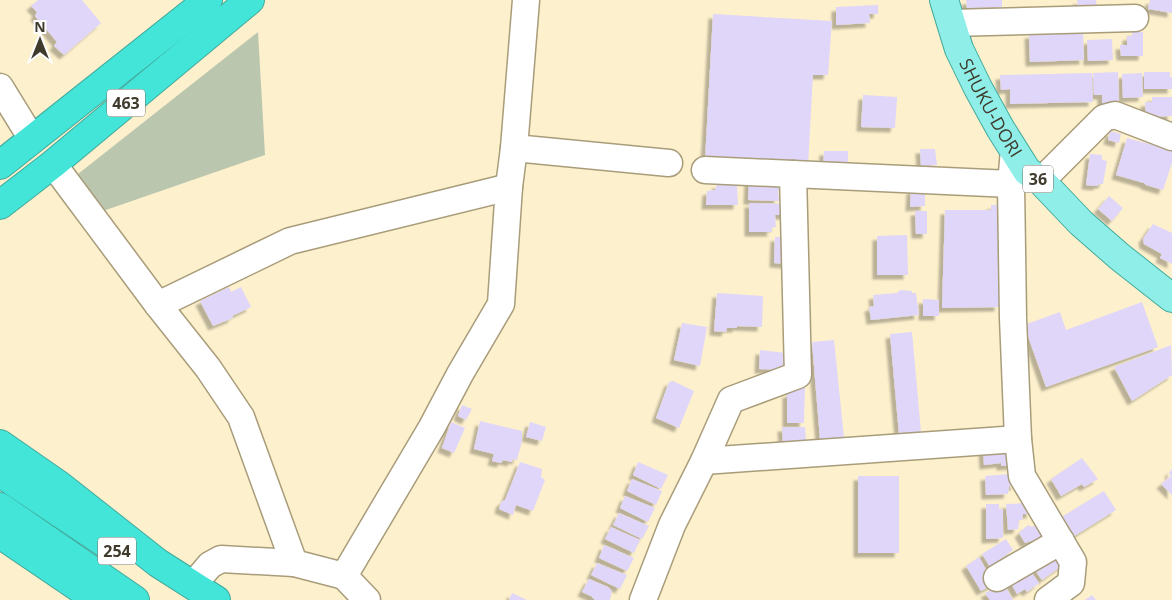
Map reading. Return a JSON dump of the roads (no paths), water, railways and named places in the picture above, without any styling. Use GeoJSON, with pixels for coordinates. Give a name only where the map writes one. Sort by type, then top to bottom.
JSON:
{"type":"FeatureCollection","features":[{"type":"Feature","properties":{"kind":"highway","name":"463"},"geometry":{"type":"LineString","coordinates":[[0,165],[208,0]]}},
{"type":"Feature","properties":{"kind":"highway","name":"463"},"geometry":{"type":"LineString","coordinates":[[0,205],[53,164],[250,0]]}},
{"type":"Feature","properties":{"kind":"highway"},"geometry":{"type":"LineString","coordinates":[[0,444],[59,485],[158,562],[192,593],[216,600]]}},
{"type":"Feature","properties":{"kind":"highway","name":"254"},"geometry":{"type":"LineString","coordinates":[[0,473],[43,502],[192,593]]}},
{"type":"Feature","properties":{"kind":"highway"},"geometry":{"type":"LineString","coordinates":[[6,520],[98,600]]}},
{"type":"Feature","properties":{"kind":"highway","name":"254"},"geometry":{"type":"LineString","coordinates":[[6,520],[135,600]]}},
{"type":"Feature","properties":{"kind":"main road","name":"SHUKU-DORI"},"geometry":{"type":"LineString","coordinates":[[948,11],[959,49],[1023,171],[1120,257],[1172,298]]}},
{"type":"Feature","properties":{"kind":"street"},"geometry":{"type":"LineString","coordinates":[[344,576],[502,304],[509,186],[514,148],[526,0]]}},
{"type":"Feature","properties":{"kind":"street"},"geometry":{"type":"LineString","coordinates":[[948,11],[1135,18]]}},
{"type":"Feature","properties":{"kind":"street"},"geometry":{"type":"LineString","coordinates":[[0,88],[32,139]]}},
{"type":"Feature","properties":{"kind":"street"},"geometry":{"type":"LineString","coordinates":[[705,170],[793,174],[1023,171],[1104,118],[1115,115],[1172,137]]}},
{"type":"Feature","properties":{"kind":"street"},"geometry":{"type":"LineString","coordinates":[[514,148],[669,163]]}},
{"type":"Feature","properties":{"kind":"street"},"geometry":{"type":"LineString","coordinates":[[53,164],[158,305],[208,368],[241,417],[294,563]]}},
{"type":"Feature","properties":{"kind":"street"},"geometry":{"type":"LineString","coordinates":[[1023,171],[1013,318],[1018,439],[1022,476],[1073,562],[1071,583],[1048,600]]}},
{"type":"Feature","properties":{"kind":"street"},"geometry":{"type":"LineString","coordinates":[[643,600],[672,525],[704,461],[731,400],[798,375],[793,174]]}},
{"type":"Feature","properties":{"kind":"street"},"geometry":{"type":"LineString","coordinates":[[158,305],[290,241],[509,186]]}},
{"type":"Feature","properties":{"kind":"street"},"geometry":{"type":"LineString","coordinates":[[704,461],[1018,439]]}},
{"type":"Feature","properties":{"kind":"street"},"geometry":{"type":"LineString","coordinates":[[997,578],[1061,541]]}},
{"type":"Feature","properties":{"kind":"street"},"geometry":{"type":"LineString","coordinates":[[192,593],[210,565],[221,559],[294,563],[344,576],[367,600]]}}]}
